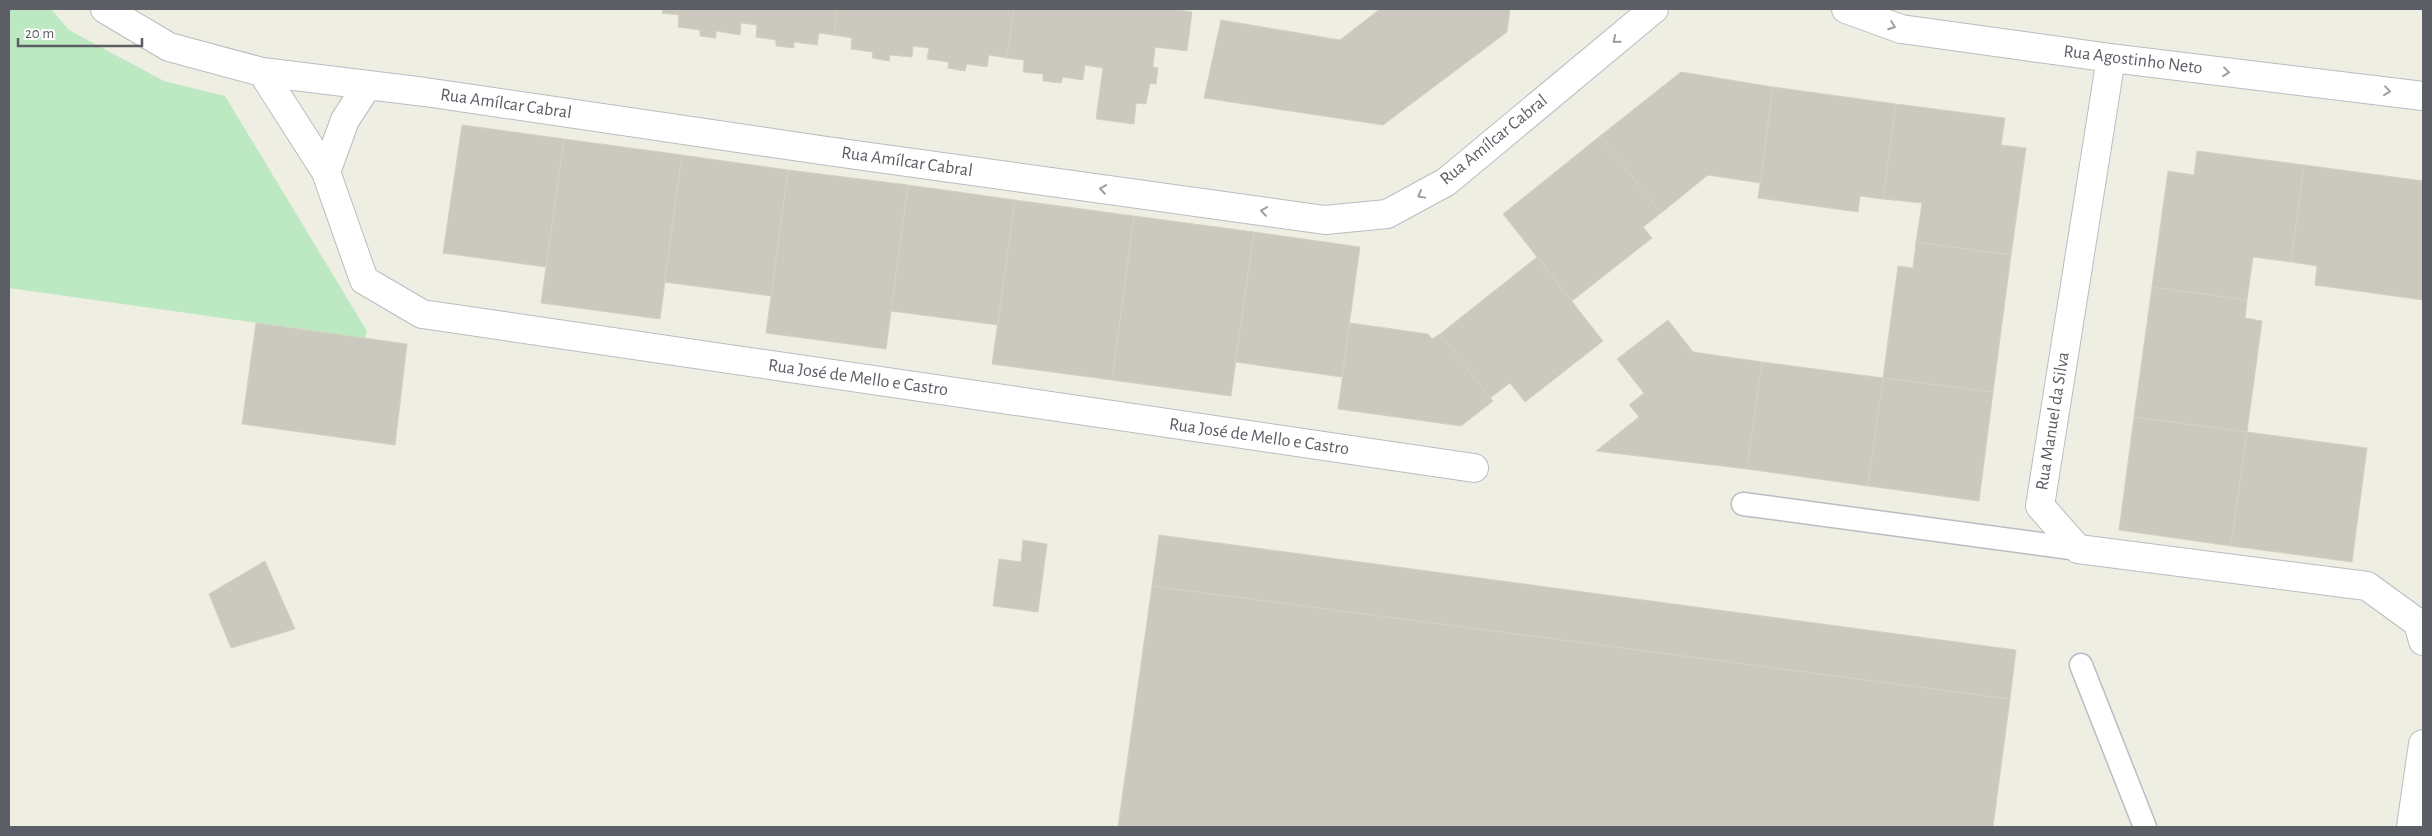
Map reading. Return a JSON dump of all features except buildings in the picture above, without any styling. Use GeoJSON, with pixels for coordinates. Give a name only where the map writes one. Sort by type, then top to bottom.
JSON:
{"type":"FeatureCollection","features":[{"type":"Feature","properties":{"kind":"street","name":"Rua Amílcar Cabral"},"geometry":{"type":"LineString","coordinates":[[106,9],[169,47],[262,72],[435,93],[827,151],[1325,220],[1387,214],[1446,182],[1654,9]]}},
{"type":"Feature","properties":{"kind":"street","name":"Rua Agostinho Neto"},"geometry":{"type":"LineString","coordinates":[[1846,9],[1901,29],[2111,58],[2423,96]]}},
{"type":"Feature","properties":{"kind":"street","name":"Rua Manuel da Silva"},"geometry":{"type":"LineString","coordinates":[[2078,549],[2040,506],[2111,58]]}},
{"type":"Feature","properties":{"kind":"street","name":"Rua José de Mello e Castro"},"geometry":{"type":"LineString","coordinates":[[262,72],[326,172],[364,280],[422,314],[1474,468]]}},
{"type":"Feature","properties":{"kind":"street"},"geometry":{"type":"LineString","coordinates":[[326,172],[345,120],[367,86]]}},
{"type":"Feature","properties":{"kind":"street"},"geometry":{"type":"LineString","coordinates":[[2078,549],[2367,586],[2418,623],[2423,641]]}},
{"type":"Feature","properties":{"kind":"street"},"geometry":{"type":"LineString","coordinates":[[2411,827],[2423,744]]}},
{"type":"Feature","properties":{"kind":"lane"},"geometry":{"type":"LineString","coordinates":[[1743,504],[2078,549]]}},
{"type":"Feature","properties":{"kind":"lane"},"geometry":{"type":"LineString","coordinates":[[2081,665],[2145,827]]}},
{"type":"Feature","properties":{"kind":"green space"},"geometry":{"type":"Polygon","coordinates":[[[9,9],[51,9],[69,30],[164,81],[225,96],[367,331],[365,338],[9,288],[9,9]]]}}]}
